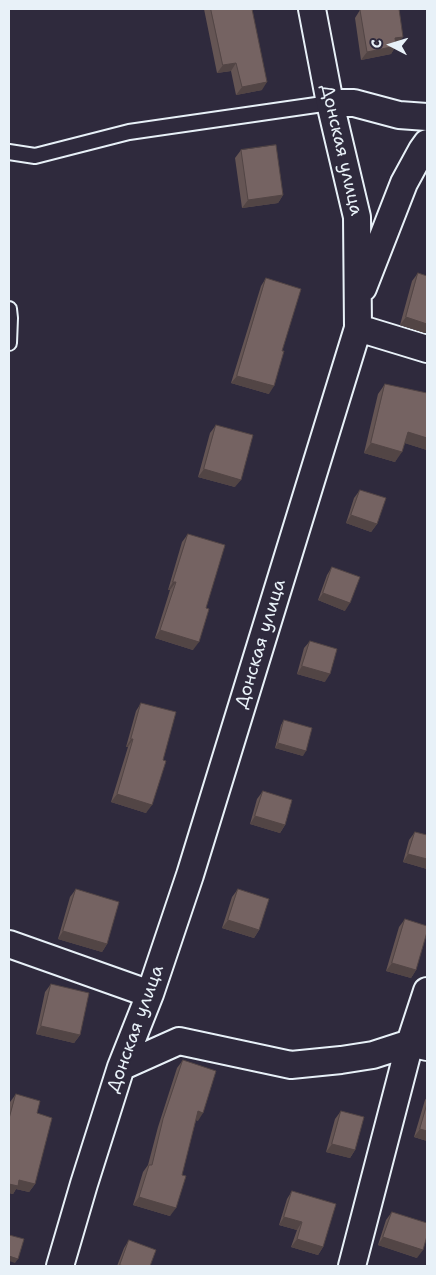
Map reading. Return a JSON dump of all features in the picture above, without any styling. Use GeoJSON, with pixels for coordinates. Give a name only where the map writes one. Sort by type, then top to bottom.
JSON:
{"type":"FeatureCollection","features":[{"type":"Feature","properties":{"kind":"street","name":"Донская улица"},"geometry":{"type":"LineString","coordinates":[[60,1266],[121,1067],[150,994],[190,875],[358,328],[358,217],[330,103],[312,9]]}},
{"type":"Feature","properties":{"kind":"street"},"geometry":{"type":"LineString","coordinates":[[330,103],[354,104],[399,115],[427,117]]}},
{"type":"Feature","properties":{"kind":"street"},"geometry":{"type":"LineString","coordinates":[[358,301],[404,183],[427,143]]}},
{"type":"Feature","properties":{"kind":"street"},"geometry":{"type":"LineString","coordinates":[[358,328],[427,349]]}},
{"type":"Feature","properties":{"kind":"street"},"geometry":{"type":"LineString","coordinates":[[9,944],[150,994]]}},
{"type":"Feature","properties":{"kind":"street"},"geometry":{"type":"LineString","coordinates":[[352,1266],[418,1045],[427,991]]}},
{"type":"Feature","properties":{"kind":"street"},"geometry":{"type":"LineString","coordinates":[[121,1067],[178,1041],[291,1065],[373,1055],[418,1045]]}},
{"type":"Feature","properties":{"kind":"lane"},"geometry":{"type":"LineString","coordinates":[[9,152],[34,156],[129,132],[330,103]]}},
{"type":"Feature","properties":{"kind":"lane"},"geometry":{"type":"LineString","coordinates":[[9,309],[9,343]]}},
{"type":"Feature","properties":{"kind":"building"},"geometry":{"type":"Polygon","coordinates":[[[211,9],[252,9],[267,82],[242,87],[236,63],[223,65],[211,9]]]}},
{"type":"Feature","properties":{"kind":"building"},"geometry":{"type":"Polygon","coordinates":[[[399,9],[403,37],[395,38],[396,46],[367,52],[360,10],[399,9]]]}},
{"type":"Feature","properties":{"kind":"building"},"geometry":{"type":"Polygon","coordinates":[[[276,145],[283,195],[248,200],[241,150],[276,145]]]}},
{"type":"Feature","properties":{"kind":"building"},"geometry":{"type":"Polygon","coordinates":[[[418,273],[427,276],[427,324],[406,317],[418,273]]]}},
{"type":"Feature","properties":{"kind":"building"},"geometry":{"type":"Polygon","coordinates":[[[266,278],[301,289],[282,351],[284,351],[274,386],[237,376],[266,278]]]}},
{"type":"Feature","properties":{"kind":"building"},"geometry":{"type":"Polygon","coordinates":[[[385,384],[427,393],[427,438],[408,432],[402,452],[371,443],[385,384]]]}},
{"type":"Feature","properties":{"kind":"building"},"geometry":{"type":"Polygon","coordinates":[[[216,425],[253,435],[241,480],[204,469],[216,425]]]}},
{"type":"Feature","properties":{"kind":"building"},"geometry":{"type":"Polygon","coordinates":[[[360,490],[386,498],[377,524],[351,515],[360,490]]]}},
{"type":"Feature","properties":{"kind":"building"},"geometry":{"type":"Polygon","coordinates":[[[188,534],[225,545],[206,608],[209,609],[199,642],[160,630],[176,582],[173,582],[188,534]]]}},
{"type":"Feature","properties":{"kind":"building"},"geometry":{"type":"Polygon","coordinates":[[[332,567],[360,577],[350,603],[323,593],[332,567]]]}},
{"type":"Feature","properties":{"kind":"building"},"geometry":{"type":"Polygon","coordinates":[[[310,641],[337,649],[330,674],[302,666],[310,641]]]}},
{"type":"Feature","properties":{"kind":"building"},"geometry":{"type":"Polygon","coordinates":[[[141,703],[176,712],[163,760],[166,761],[152,805],[117,794],[141,703]]]}},
{"type":"Feature","properties":{"kind":"building"},"geometry":{"type":"Polygon","coordinates":[[[284,720],[312,728],[306,751],[278,743],[284,720]]]}},
{"type":"Feature","properties":{"kind":"building"},"geometry":{"type":"Polygon","coordinates":[[[263,791],[292,800],[285,825],[255,816],[263,791]]]}},
{"type":"Feature","properties":{"kind":"building"},"geometry":{"type":"Polygon","coordinates":[[[415,832],[427,835],[427,859],[408,854],[415,832]]]}},
{"type":"Feature","properties":{"kind":"building"},"geometry":{"type":"Polygon","coordinates":[[[76,889],[119,902],[107,944],[63,931],[76,889]]]}},
{"type":"Feature","properties":{"kind":"building"},"geometry":{"type":"Polygon","coordinates":[[[238,889],[269,899],[259,930],[228,920],[238,889]]]}},
{"type":"Feature","properties":{"kind":"building"},"geometry":{"type":"Polygon","coordinates":[[[405,919],[427,926],[416,970],[392,963],[405,919]]]}},
{"type":"Feature","properties":{"kind":"building"},"geometry":{"type":"Polygon","coordinates":[[[51,984],[89,993],[80,1035],[41,1026],[51,984]]]}},
{"type":"Feature","properties":{"kind":"building"},"geometry":{"type":"Polygon","coordinates":[[[183,1060],[216,1071],[203,1113],[198,1111],[182,1175],[186,1176],[176,1208],[139,1197],[149,1165],[152,1165],[163,1119],[183,1060]]]}},
{"type":"Feature","properties":{"kind":"building"},"geometry":{"type":"Polygon","coordinates":[[[16,1094],[40,1101],[37,1113],[52,1118],[35,1184],[19,1180],[18,1186],[9,1184],[9,1119],[16,1094]]]}},
{"type":"Feature","properties":{"kind":"building"},"geometry":{"type":"Polygon","coordinates":[[[427,1104],[427,1131],[420,1129],[427,1104]]]}},
{"type":"Feature","properties":{"kind":"building"},"geometry":{"type":"Polygon","coordinates":[[[341,1111],[364,1117],[355,1150],[332,1144],[341,1111]]]}},
{"type":"Feature","properties":{"kind":"building"},"geometry":{"type":"Polygon","coordinates":[[[292,1191],[336,1204],[323,1247],[297,1239],[302,1222],[284,1217],[292,1191]]]}},
{"type":"Feature","properties":{"kind":"building"},"geometry":{"type":"Polygon","coordinates":[[[392,1212],[427,1223],[427,1236],[423,1250],[383,1237],[392,1212]]]}},
{"type":"Feature","properties":{"kind":"building"},"geometry":{"type":"Polygon","coordinates":[[[9,1235],[24,1239],[18,1259],[9,1256],[9,1235]]]}},
{"type":"Feature","properties":{"kind":"building"},"geometry":{"type":"Polygon","coordinates":[[[129,1240],[156,1250],[150,1266],[120,1265],[129,1240]]]}}]}
